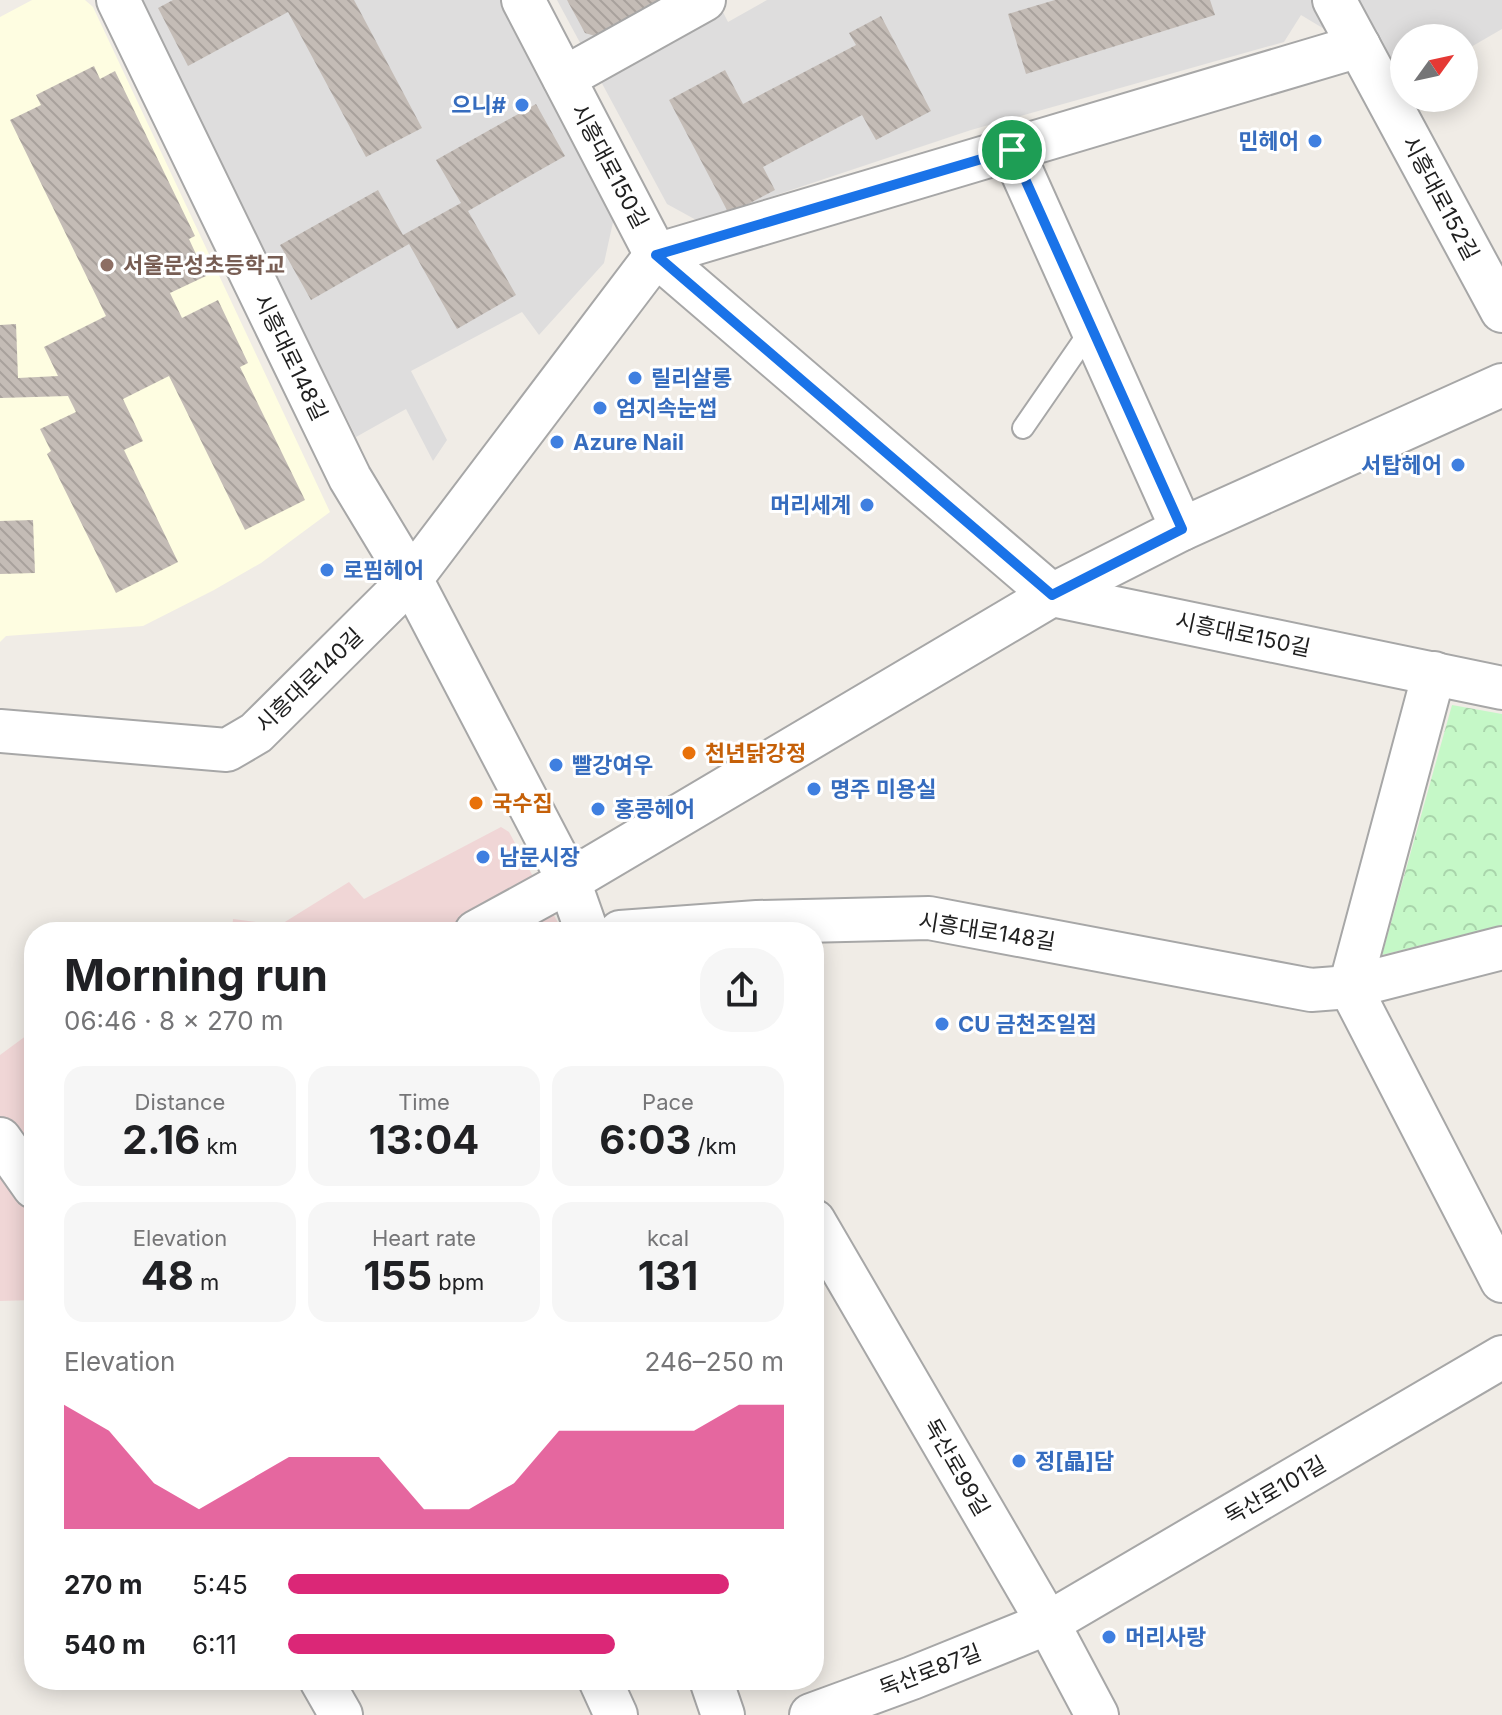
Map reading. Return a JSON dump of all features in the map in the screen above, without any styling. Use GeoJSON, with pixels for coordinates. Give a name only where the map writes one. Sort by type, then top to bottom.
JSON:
{"type":"FeatureCollection","features":[{"type":"Feature","properties":{"kind":"street","name":"시흥대로148길"},"geometry":{"type":"LineString","coordinates":[[118,0],[350,478],[411,579],[569,881],[583,922]]}},
{"type":"Feature","properties":{"kind":"street","name":"시흥대로150길"},"geometry":{"type":"LineString","coordinates":[[523,0],[656,255],[1052,595],[1502,688]]}},
{"type":"Feature","properties":{"kind":"street","name":"시흥대로150길"},"geometry":{"type":"LineString","coordinates":[[564,78],[704,0]]}},
{"type":"Feature","properties":{"kind":"street","name":"시흥대로152길"},"geometry":{"type":"LineString","coordinates":[[1334,0],[1502,311]]}},
{"type":"Feature","properties":{"kind":"street","name":"시흥대로150길"},"geometry":{"type":"LineString","coordinates":[[656,255],[1359,46]]}},
{"type":"Feature","properties":{"kind":"street"},"geometry":{"type":"LineString","coordinates":[[1012,150],[1182,529]]}},
{"type":"Feature","properties":{"kind":"street"},"geometry":{"type":"LineString","coordinates":[[411,579],[656,255]]}},
{"type":"Feature","properties":{"kind":"street"},"geometry":{"type":"LineString","coordinates":[[494,922],[569,881],[1052,595],[1182,529],[1502,385]]}},
{"type":"Feature","properties":{"kind":"street","name":"시흥대로140길"},"geometry":{"type":"LineString","coordinates":[[0,731],[227,750],[256,733],[411,579]]}},
{"type":"Feature","properties":{"kind":"street"},"geometry":{"type":"LineString","coordinates":[[1434,673],[1350,987],[1502,1281]]}},
{"type":"Feature","properties":{"kind":"street","name":"시흥대로148길"},"geometry":{"type":"LineString","coordinates":[[824,923],[929,918],[1311,990],[1350,987],[1502,948]]}},
{"type":"Feature","properties":{"kind":"street"},"geometry":{"type":"LineString","coordinates":[[0,1139],[24,1181]]}},
{"type":"Feature","properties":{"kind":"street","name":"독산로99길"},"geometry":{"type":"LineString","coordinates":[[824,1238],[1048,1623],[1097,1715]]}},
{"type":"Feature","properties":{"kind":"street","name":"독산로101길"},"geometry":{"type":"LineString","coordinates":[[1048,1623],[1502,1357]]}},
{"type":"Feature","properties":{"kind":"street","name":"독산로87길"},"geometry":{"type":"LineString","coordinates":[[811,1715],[1048,1623]]}},
{"type":"Feature","properties":{"kind":"street"},"geometry":{"type":"LineString","coordinates":[[327,1690],[341,1715]]}},
{"type":"Feature","properties":{"kind":"street"},"geometry":{"type":"LineString","coordinates":[[605,1690],[616,1715]]}},
{"type":"Feature","properties":{"kind":"street"},"geometry":{"type":"LineString","coordinates":[[714,1690],[723,1715]]}},
{"type":"Feature","properties":{"kind":"lane"},"geometry":{"type":"LineString","coordinates":[[1023,428],[1092,328]]}},
{"type":"Feature","properties":{"kind":"shaded area","name":"서울문성초등학교"},"geometry":{"type":"Polygon","coordinates":[[[32,0],[85,0],[93,7],[330,512],[261,563],[143,626],[6,636],[0,642],[0,17],[32,0]]]}},
{"type":"Feature","properties":{"kind":"shaded area"},"geometry":{"type":"Polygon","coordinates":[[[140,0],[503,0],[615,213],[604,263],[539,335],[522,312],[411,371],[447,440],[433,461],[406,409],[356,437],[140,0]]]}},
{"type":"Feature","properties":{"kind":"shaded area"},"geometry":{"type":"Polygon","coordinates":[[[557,0],[717,0],[728,22],[767,0],[1502,0],[1502,29],[1478,43],[1478,24],[1390,24],[1390,69],[1301,15],[1284,42],[971,130],[698,221],[667,204],[557,0]]]}},
{"type":"Feature","properties":{"kind":"shaded area","name":"남문시장"},"geometry":{"type":"Polygon","coordinates":[[[501,827],[509,832],[558,922],[285,922],[349,882],[364,899],[501,827]]]}},
{"type":"Feature","properties":{"kind":"shaded area"},"geometry":{"type":"Polygon","coordinates":[[[24,1037],[24,1300],[0,1301],[0,1055],[24,1037]]]}},
{"type":"Feature","properties":{"kind":"green space"},"geometry":{"type":"Polygon","coordinates":[[[1452,705],[1502,714],[1502,925],[1382,955],[1452,705]]]}},
{"type":"Feature","properties":{"kind":"building"},"geometry":{"type":"Polygon","coordinates":[[[173,0],[354,0],[422,128],[366,157],[288,12],[188,66],[158,8],[173,0]]]}},
{"type":"Feature","properties":{"kind":"building"},"geometry":{"type":"Polygon","coordinates":[[[567,0],[671,0],[605,39],[585,33],[567,0]]]}},
{"type":"Feature","properties":{"kind":"building"},"geometry":{"type":"Polygon","coordinates":[[[1055,0],[1210,0],[1215,15],[1026,74],[1008,14],[1055,0]]]}},
{"type":"Feature","properties":{"kind":"building"},"geometry":{"type":"Polygon","coordinates":[[[881,16],[931,111],[876,140],[862,115],[763,167],[775,190],[729,214],[669,100],[725,70],[743,104],[856,45],[849,33],[881,16]]]}},
{"type":"Feature","properties":{"kind":"building"},"geometry":{"type":"Polygon","coordinates":[[[94,66],[100,79],[115,71],[195,236],[189,239],[206,276],[170,293],[182,318],[218,300],[248,363],[240,367],[305,500],[245,530],[169,376],[123,399],[143,441],[124,450],[178,562],[116,593],[47,454],[51,451],[40,429],[76,412],[68,396],[0,398],[0,325],[16,324],[18,378],[58,376],[44,347],[106,316],[10,120],[41,105],[36,95],[94,66]]]}},
{"type":"Feature","properties":{"kind":"building"},"geometry":{"type":"Polygon","coordinates":[[[536,104],[565,156],[468,211],[516,295],[457,329],[409,244],[311,300],[280,245],[378,190],[403,235],[461,203],[436,160],[536,104]]]}},
{"type":"Feature","properties":{"kind":"building"},"geometry":{"type":"Polygon","coordinates":[[[33,520],[35,573],[0,574],[0,521],[33,520]]]}},
{"type":"Feature","properties":{"kind":"place","name":"으니#"},"geometry":{"type":"Point","coordinates":[522,105]}},
{"type":"Feature","properties":{"kind":"place","name":"민헤어"},"geometry":{"type":"Point","coordinates":[1315,141]}},
{"type":"Feature","properties":{"kind":"place","name":"서울문성초등학교"},"geometry":{"type":"Point","coordinates":[107,265]}},
{"type":"Feature","properties":{"kind":"place","name":"릴리살롱"},"geometry":{"type":"Point","coordinates":[635,378]}},
{"type":"Feature","properties":{"kind":"place","name":"엄지속눈썹"},"geometry":{"type":"Point","coordinates":[600,408]}},
{"type":"Feature","properties":{"kind":"place","name":"Azure Nail"},"geometry":{"type":"Point","coordinates":[557,442]}},
{"type":"Feature","properties":{"kind":"place","name":"서탑헤어"},"geometry":{"type":"Point","coordinates":[1458,465]}},
{"type":"Feature","properties":{"kind":"place","name":"머리세계"},"geometry":{"type":"Point","coordinates":[867,505]}},
{"type":"Feature","properties":{"kind":"place","name":"로핌헤어"},"geometry":{"type":"Point","coordinates":[327,570]}},
{"type":"Feature","properties":{"kind":"place","name":"천년닭강정"},"geometry":{"type":"Point","coordinates":[689,753]}},
{"type":"Feature","properties":{"kind":"place","name":"빨강여우"},"geometry":{"type":"Point","coordinates":[556,765]}},
{"type":"Feature","properties":{"kind":"place","name":"명주 미용실"},"geometry":{"type":"Point","coordinates":[814,789]}},
{"type":"Feature","properties":{"kind":"place","name":"국수집"},"geometry":{"type":"Point","coordinates":[476,803]}},
{"type":"Feature","properties":{"kind":"place","name":"홍콩헤어"},"geometry":{"type":"Point","coordinates":[598,809]}},
{"type":"Feature","properties":{"kind":"place","name":"남문시장"},"geometry":{"type":"Point","coordinates":[483,857]}},
{"type":"Feature","properties":{"kind":"place","name":"CU 금천조일점"},"geometry":{"type":"Point","coordinates":[942,1024]}},
{"type":"Feature","properties":{"kind":"place","name":"정[晶]담"},"geometry":{"type":"Point","coordinates":[1019,1461]}},
{"type":"Feature","properties":{"kind":"place","name":"머리사랑"},"geometry":{"type":"Point","coordinates":[1109,1637]}},
{"type":"Feature","properties":{"kind":"route"},"geometry":{"type":"LineString","coordinates":[[1012,150],[1182,529],[1052,595],[656,255],[1012,150]]}}]}
